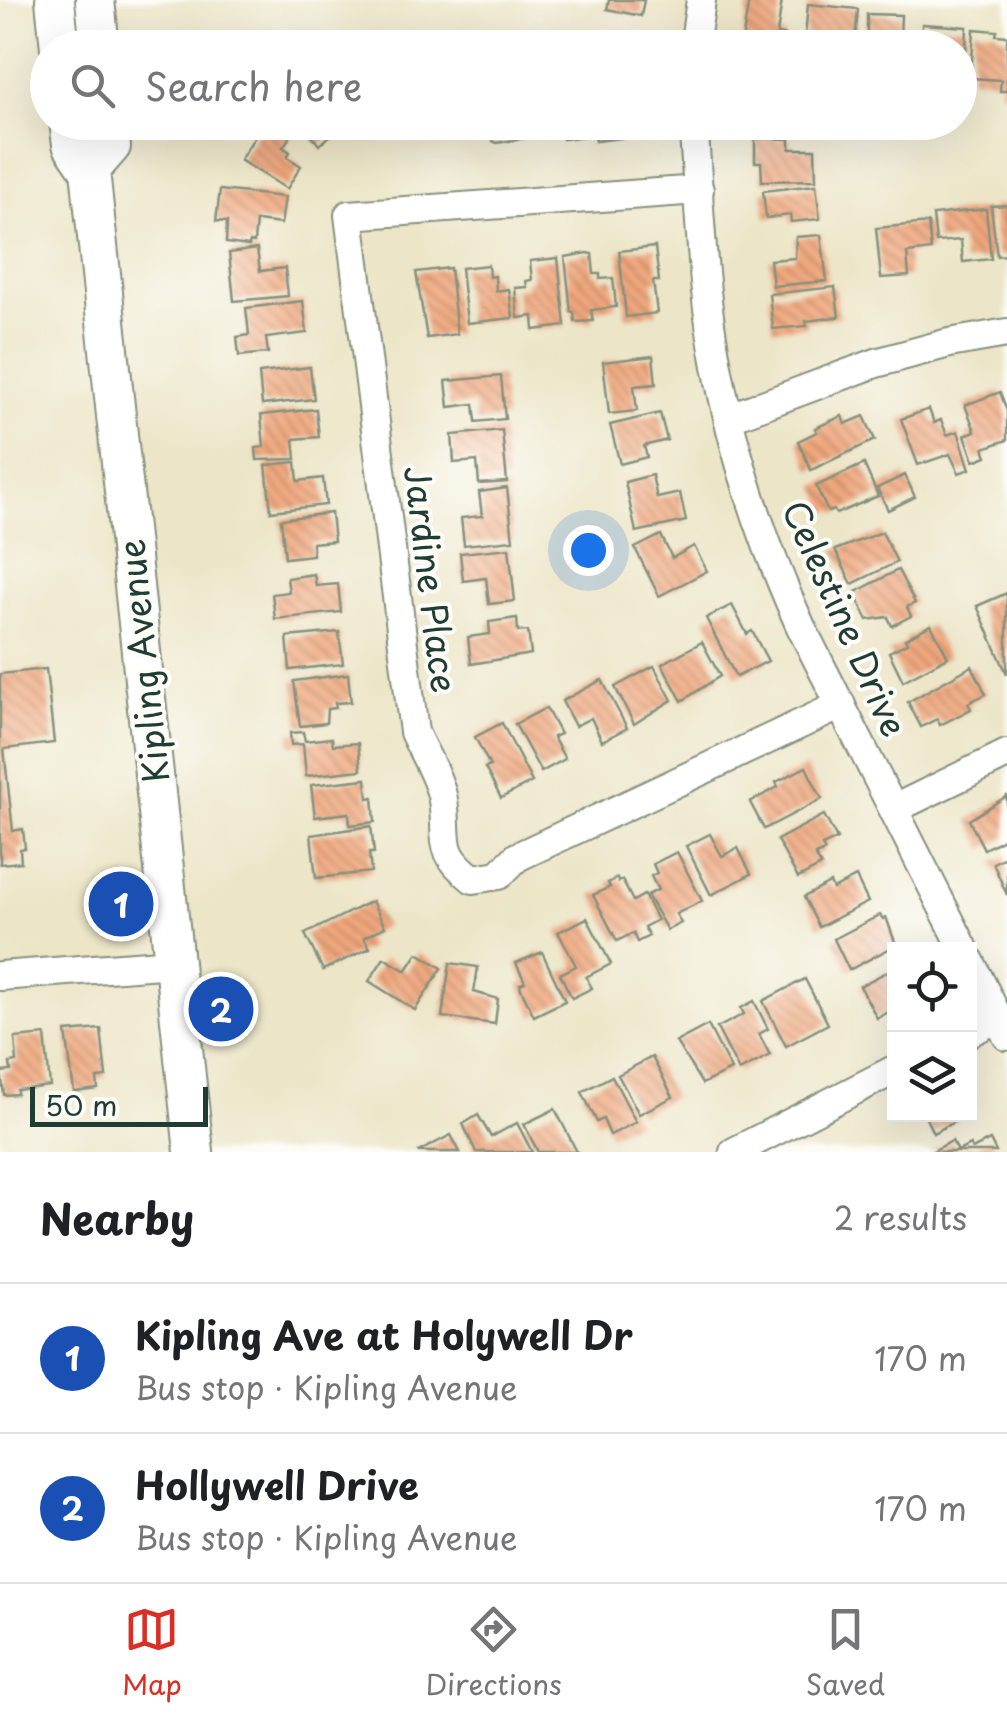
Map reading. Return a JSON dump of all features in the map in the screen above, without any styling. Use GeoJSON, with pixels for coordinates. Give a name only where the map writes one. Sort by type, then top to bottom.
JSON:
{"type":"FeatureCollection","features":[{"type":"Feature","properties":{"kind":"main road"},"geometry":{"type":"LineString","coordinates":[[55,0],[58,30]]}},
{"type":"Feature","properties":{"kind":"main road"},"geometry":{"type":"LineString","coordinates":[[95,0],[98,30]]}},
{"type":"Feature","properties":{"kind":"main road","name":"Kipling Avenue"},"geometry":{"type":"LineString","coordinates":[[71,140],[90,170],[194,1152]]}},
{"type":"Feature","properties":{"kind":"main road","name":"Kipling Avenue"},"geometry":{"type":"LineString","coordinates":[[90,170],[110,146],[110,140]]}},
{"type":"Feature","properties":{"kind":"street"},"geometry":{"type":"LineString","coordinates":[[697,30],[701,0]]}},
{"type":"Feature","properties":{"kind":"street","name":"Celestine Drive"},"geometry":{"type":"LineString","coordinates":[[694,140],[713,340],[746,483],[782,585],[960,942]]}},
{"type":"Feature","properties":{"kind":"street","name":"Jardine Place"},"geometry":{"type":"LineString","coordinates":[[699,190],[349,215],[414,732],[442,797],[444,833],[453,864],[473,879],[499,875],[517,857],[841,704]]}},
{"type":"Feature","properties":{"kind":"street"},"geometry":{"type":"LineString","coordinates":[[728,418],[876,363],[949,343],[1007,333]]}},
{"type":"Feature","properties":{"kind":"street"},"geometry":{"type":"LineString","coordinates":[[894,810],[1007,754]]}},
{"type":"Feature","properties":{"kind":"street"},"geometry":{"type":"LineString","coordinates":[[0,976],[174,963]]}},
{"type":"Feature","properties":{"kind":"street"},"geometry":{"type":"LineString","coordinates":[[977,975],[1002,1027],[977,1031]]}},
{"type":"Feature","properties":{"kind":"street"},"geometry":{"type":"LineString","coordinates":[[734,1152],[887,1074]]}},
{"type":"Feature","properties":{"kind":"building"},"geometry":{"type":"Polygon","coordinates":[[[609,0],[644,0],[641,16],[607,9],[609,0]]]}},
{"type":"Feature","properties":{"kind":"building"},"geometry":{"type":"Polygon","coordinates":[[[749,0],[782,0],[778,30],[744,30],[749,0]]]}},
{"type":"Feature","properties":{"kind":"building"},"geometry":{"type":"Polygon","coordinates":[[[808,4],[858,9],[856,30],[806,30],[808,4]]]}},
{"type":"Feature","properties":{"kind":"building"},"geometry":{"type":"Polygon","coordinates":[[[867,14],[901,15],[900,30],[867,30],[867,14]]]}},
{"type":"Feature","properties":{"kind":"building"},"geometry":{"type":"Polygon","coordinates":[[[922,24],[967,27],[967,30],[922,30],[922,24]]]}},
{"type":"Feature","properties":{"kind":"building"},"geometry":{"type":"Polygon","coordinates":[[[974,29],[997,31],[996,35],[1007,36],[1007,91],[1000,91],[1001,80],[977,78],[977,30],[974,29]]]}},
{"type":"Feature","properties":{"kind":"building"},"geometry":{"type":"Polygon","coordinates":[[[253,140],[288,140],[283,147],[290,152],[287,157],[301,166],[287,189],[240,160],[253,140]]]}},
{"type":"Feature","properties":{"kind":"building"},"geometry":{"type":"Polygon","coordinates":[[[755,140],[790,140],[790,149],[815,149],[816,180],[762,181],[761,162],[755,162],[755,140]]]}},
{"type":"Feature","properties":{"kind":"building"},"geometry":{"type":"Polygon","coordinates":[[[816,185],[820,219],[791,222],[790,215],[766,218],[763,191],[816,185]]]}},
{"type":"Feature","properties":{"kind":"building"},"geometry":{"type":"Polygon","coordinates":[[[220,190],[285,197],[281,224],[256,221],[254,243],[226,243],[227,222],[216,221],[220,190]]]}},
{"type":"Feature","properties":{"kind":"building"},"geometry":{"type":"Polygon","coordinates":[[[1007,205],[1007,255],[997,256],[991,206],[1007,205]]]}},
{"type":"Feature","properties":{"kind":"building"},"geometry":{"type":"Polygon","coordinates":[[[986,209],[991,259],[963,262],[961,240],[936,242],[933,215],[986,209]]]}},
{"type":"Feature","properties":{"kind":"building"},"geometry":{"type":"Polygon","coordinates":[[[928,223],[931,250],[907,253],[909,276],[881,278],[876,228],[928,223]]]}},
{"type":"Feature","properties":{"kind":"building"},"geometry":{"type":"Polygon","coordinates":[[[821,235],[827,281],[773,286],[770,260],[795,258],[796,237],[821,235]]]}},
{"type":"Feature","properties":{"kind":"building"},"geometry":{"type":"Polygon","coordinates":[[[655,247],[659,281],[653,281],[657,313],[626,317],[619,251],[655,247]]]}},
{"type":"Feature","properties":{"kind":"building"},"geometry":{"type":"Polygon","coordinates":[[[257,249],[260,271],[285,268],[288,296],[234,301],[229,253],[257,249]]]}},
{"type":"Feature","properties":{"kind":"building"},"geometry":{"type":"Polygon","coordinates":[[[592,254],[594,274],[600,274],[600,279],[613,278],[616,307],[591,310],[593,321],[575,322],[565,257],[592,254]]]}},
{"type":"Feature","properties":{"kind":"building"},"geometry":{"type":"Polygon","coordinates":[[[558,258],[565,326],[534,330],[533,316],[518,318],[515,288],[527,287],[526,281],[532,280],[530,261],[558,258]]]}},
{"type":"Feature","properties":{"kind":"building"},"geometry":{"type":"Polygon","coordinates":[[[488,265],[489,277],[495,276],[496,291],[509,289],[513,318],[467,323],[461,268],[488,265]]]}},
{"type":"Feature","properties":{"kind":"building"},"geometry":{"type":"Polygon","coordinates":[[[450,268],[457,334],[427,338],[416,272],[450,268]]]}},
{"type":"Feature","properties":{"kind":"building"},"geometry":{"type":"Polygon","coordinates":[[[835,287],[839,317],[806,321],[807,326],[773,329],[769,294],[835,287]]]}},
{"type":"Feature","properties":{"kind":"building"},"geometry":{"type":"Polygon","coordinates":[[[303,301],[307,333],[266,338],[268,353],[239,356],[237,337],[249,335],[246,308],[303,301]]]}},
{"type":"Feature","properties":{"kind":"building"},"geometry":{"type":"Polygon","coordinates":[[[653,356],[656,384],[634,386],[637,411],[609,414],[603,362],[653,356]]]}},
{"type":"Feature","properties":{"kind":"building"},"geometry":{"type":"Polygon","coordinates":[[[310,367],[314,399],[262,405],[259,373],[310,367]]]}},
{"type":"Feature","properties":{"kind":"building"},"geometry":{"type":"Polygon","coordinates":[[[501,376],[505,419],[476,422],[474,404],[449,407],[446,381],[501,376]]]}},
{"type":"Feature","properties":{"kind":"building"},"geometry":{"type":"Polygon","coordinates":[[[1000,392],[1007,411],[1007,440],[984,448],[987,456],[974,461],[965,435],[975,431],[965,405],[1000,392]]]}},
{"type":"Feature","properties":{"kind":"building"},"geometry":{"type":"Polygon","coordinates":[[[316,409],[319,437],[294,439],[296,459],[257,460],[256,448],[264,447],[261,415],[316,409]]]}},
{"type":"Feature","properties":{"kind":"building"},"geometry":{"type":"Polygon","coordinates":[[[929,409],[934,423],[941,420],[947,435],[958,431],[970,469],[959,473],[950,454],[918,465],[901,419],[929,409]]]}},
{"type":"Feature","properties":{"kind":"building"},"geometry":{"type":"Polygon","coordinates":[[[660,413],[667,440],[644,446],[647,457],[620,464],[610,425],[660,413]]]}},
{"type":"Feature","properties":{"kind":"building"},"geometry":{"type":"Polygon","coordinates":[[[842,416],[845,424],[864,416],[875,440],[811,470],[798,441],[842,416]]]}},
{"type":"Feature","properties":{"kind":"building"},"geometry":{"type":"Polygon","coordinates":[[[502,430],[507,482],[479,484],[477,461],[454,463],[452,435],[502,430]]]}},
{"type":"Feature","properties":{"kind":"building"},"geometry":{"type":"Polygon","coordinates":[[[296,462],[298,481],[323,478],[326,505],[271,511],[266,465],[296,462]]]}},
{"type":"Feature","properties":{"kind":"building"},"geometry":{"type":"Polygon","coordinates":[[[864,464],[878,496],[836,514],[834,510],[828,512],[816,486],[864,464]]]}},
{"type":"Feature","properties":{"kind":"building"},"geometry":{"type":"Polygon","coordinates":[[[652,475],[657,498],[680,493],[686,521],[636,532],[625,482],[652,475]]]}},
{"type":"Feature","properties":{"kind":"building"},"geometry":{"type":"Polygon","coordinates":[[[905,475],[915,497],[888,510],[877,488],[905,475]]]}},
{"type":"Feature","properties":{"kind":"building"},"geometry":{"type":"Polygon","coordinates":[[[507,488],[513,540],[464,545],[461,518],[482,516],[479,492],[507,488]]]}},
{"type":"Feature","properties":{"kind":"building"},"geometry":{"type":"Polygon","coordinates":[[[331,513],[334,541],[312,543],[313,555],[285,558],[281,519],[331,513]]]}},
{"type":"Feature","properties":{"kind":"building"},"geometry":{"type":"Polygon","coordinates":[[[882,532],[897,562],[852,584],[835,550],[882,532]]]}},
{"type":"Feature","properties":{"kind":"building"},"geometry":{"type":"Polygon","coordinates":[[[661,535],[672,558],[694,546],[707,571],[659,596],[635,548],[661,535]]]}},
{"type":"Feature","properties":{"kind":"building"},"geometry":{"type":"Polygon","coordinates":[[[509,548],[515,601],[489,604],[486,578],[463,581],[460,553],[509,548]]]}},
{"type":"Feature","properties":{"kind":"building"},"geometry":{"type":"Polygon","coordinates":[[[898,570],[915,603],[907,607],[911,616],[892,626],[888,617],[868,620],[854,593],[898,570]]]}},
{"type":"Feature","properties":{"kind":"building"},"geometry":{"type":"Polygon","coordinates":[[[314,574],[316,586],[338,584],[341,612],[275,619],[272,594],[289,592],[287,578],[314,574]]]}},
{"type":"Feature","properties":{"kind":"building"},"geometry":{"type":"Polygon","coordinates":[[[1007,593],[1007,674],[977,606],[1007,593]]]}},
{"type":"Feature","properties":{"kind":"building"},"geometry":{"type":"Polygon","coordinates":[[[732,605],[747,634],[752,631],[768,661],[736,677],[706,618],[732,605]]]}},
{"type":"Feature","properties":{"kind":"building"},"geometry":{"type":"Polygon","coordinates":[[[517,618],[518,632],[528,631],[531,654],[471,664],[468,637],[490,634],[489,622],[517,618]]]}},
{"type":"Feature","properties":{"kind":"building"},"geometry":{"type":"Polygon","coordinates":[[[931,625],[948,657],[903,681],[889,652],[931,625]]]}},
{"type":"Feature","properties":{"kind":"building"},"geometry":{"type":"Polygon","coordinates":[[[339,632],[343,664],[290,670],[287,637],[339,632]]]}},
{"type":"Feature","properties":{"kind":"building"},"geometry":{"type":"Polygon","coordinates":[[[702,642],[720,676],[682,701],[662,664],[702,642]]]}},
{"type":"Feature","properties":{"kind":"building"},"geometry":{"type":"Polygon","coordinates":[[[654,666],[672,700],[634,724],[615,687],[654,666]]]}},
{"type":"Feature","properties":{"kind":"building"},"geometry":{"type":"Polygon","coordinates":[[[972,666],[986,694],[968,703],[971,709],[940,725],[937,719],[921,727],[908,702],[972,666]]]}},
{"type":"Feature","properties":{"kind":"building"},"geometry":{"type":"Polygon","coordinates":[[[46,669],[54,743],[4,749],[13,831],[23,829],[25,848],[20,849],[21,862],[0,864],[0,674],[46,669]]]}},
{"type":"Feature","properties":{"kind":"building"},"geometry":{"type":"Polygon","coordinates":[[[348,674],[351,702],[335,703],[336,708],[327,709],[326,723],[300,726],[294,681],[348,674]]]}},
{"type":"Feature","properties":{"kind":"building"},"geometry":{"type":"Polygon","coordinates":[[[602,680],[627,728],[602,741],[591,718],[575,726],[562,701],[602,680]]]}},
{"type":"Feature","properties":{"kind":"building"},"geometry":{"type":"Polygon","coordinates":[[[546,708],[560,734],[553,737],[565,759],[541,772],[515,724],[546,708]]]}},
{"type":"Feature","properties":{"kind":"building"},"geometry":{"type":"Polygon","coordinates":[[[502,723],[532,782],[501,798],[475,737],[502,723]]]}},
{"type":"Feature","properties":{"kind":"building"},"geometry":{"type":"Polygon","coordinates":[[[303,732],[305,741],[332,738],[333,745],[358,743],[361,770],[306,776],[303,744],[291,745],[290,733],[303,732]]]}},
{"type":"Feature","properties":{"kind":"building"},"geometry":{"type":"Polygon","coordinates":[[[806,767],[822,799],[764,829],[750,802],[778,787],[776,782],[806,767]]]}},
{"type":"Feature","properties":{"kind":"building"},"geometry":{"type":"Polygon","coordinates":[[[366,779],[368,798],[373,797],[375,822],[350,825],[349,813],[315,817],[311,785],[366,779]]]}},
{"type":"Feature","properties":{"kind":"building"},"geometry":{"type":"Polygon","coordinates":[[[1007,796],[1007,837],[984,849],[969,820],[1007,796]]]}},
{"type":"Feature","properties":{"kind":"building"},"geometry":{"type":"Polygon","coordinates":[[[824,815],[837,839],[822,846],[825,851],[815,855],[821,866],[798,878],[777,840],[824,815]]]}},
{"type":"Feature","properties":{"kind":"building"},"geometry":{"type":"Polygon","coordinates":[[[371,826],[371,872],[316,878],[311,835],[371,826]]]}},
{"type":"Feature","properties":{"kind":"building"},"geometry":{"type":"Polygon","coordinates":[[[710,834],[722,856],[738,848],[751,874],[711,895],[686,846],[710,834]]]}},
{"type":"Feature","properties":{"kind":"building"},"geometry":{"type":"Polygon","coordinates":[[[677,852],[702,901],[676,914],[681,923],[667,930],[647,895],[658,890],[651,876],[657,873],[653,864],[677,852]]]}},
{"type":"Feature","properties":{"kind":"building"},"geometry":{"type":"Polygon","coordinates":[[[1007,856],[1007,895],[993,863],[1007,856]]]}},
{"type":"Feature","properties":{"kind":"building"},"geometry":{"type":"Polygon","coordinates":[[[856,877],[868,902],[819,927],[804,897],[830,883],[833,889],[856,877]]]}},
{"type":"Feature","properties":{"kind":"building"},"geometry":{"type":"Polygon","coordinates":[[[617,878],[633,901],[644,895],[657,920],[644,927],[649,936],[637,942],[633,933],[617,941],[593,895],[610,887],[608,883],[617,878]]]}},
{"type":"Feature","properties":{"kind":"building"},"geometry":{"type":"Polygon","coordinates":[[[372,901],[385,927],[364,937],[370,948],[323,970],[305,934],[372,901]]]}},
{"type":"Feature","properties":{"kind":"building"},"geometry":{"type":"Polygon","coordinates":[[[880,915],[886,917],[895,942],[887,942],[887,950],[849,970],[834,939],[880,915]]]}},
{"type":"Feature","properties":{"kind":"building"},"geometry":{"type":"Polygon","coordinates":[[[587,918],[611,964],[586,977],[592,988],[572,998],[560,974],[576,966],[558,932],[587,918]]]}},
{"type":"Feature","properties":{"kind":"building"},"geometry":{"type":"Polygon","coordinates":[[[542,952],[565,1001],[534,1016],[521,989],[520,984],[525,982],[516,963],[542,952]]]}},
{"type":"Feature","properties":{"kind":"building"},"geometry":{"type":"Polygon","coordinates":[[[418,953],[442,968],[415,1010],[369,981],[384,958],[406,971],[418,953]]]}},
{"type":"Feature","properties":{"kind":"building"},"geometry":{"type":"Polygon","coordinates":[[[450,963],[478,967],[474,992],[498,999],[495,1024],[442,1017],[450,963]]]}},
{"type":"Feature","properties":{"kind":"building"},"geometry":{"type":"Polygon","coordinates":[[[887,972],[887,1013],[877,1018],[860,986],[887,972]]]}},
{"type":"Feature","properties":{"kind":"building"},"geometry":{"type":"Polygon","coordinates":[[[805,979],[828,1024],[786,1046],[763,1001],[805,979]]]}},
{"type":"Feature","properties":{"kind":"building"},"geometry":{"type":"Polygon","coordinates":[[[754,1001],[768,1029],[759,1034],[770,1055],[739,1071],[717,1028],[744,1014],[741,1008],[754,1001]]]}},
{"type":"Feature","properties":{"kind":"building"},"geometry":{"type":"Polygon","coordinates":[[[708,1025],[731,1070],[702,1084],[676,1042],[708,1025]]]}},
{"type":"Feature","properties":{"kind":"building"},"geometry":{"type":"Polygon","coordinates":[[[101,1029],[106,1077],[97,1078],[98,1089],[74,1092],[66,1032],[101,1029]]]}},
{"type":"Feature","properties":{"kind":"building"},"geometry":{"type":"Polygon","coordinates":[[[45,1035],[50,1086],[4,1095],[1,1072],[11,1071],[10,1063],[17,1062],[15,1038],[45,1035]]]}},
{"type":"Feature","properties":{"kind":"building"},"geometry":{"type":"Polygon","coordinates":[[[652,1057],[673,1097],[639,1114],[618,1075],[652,1057]]]}},
{"type":"Feature","properties":{"kind":"building"},"geometry":{"type":"Polygon","coordinates":[[[612,1076],[636,1122],[610,1135],[603,1119],[597,1122],[582,1092],[612,1076]]]}},
{"type":"Feature","properties":{"kind":"building"},"geometry":{"type":"Polygon","coordinates":[[[555,1109],[577,1152],[538,1152],[524,1124],[555,1109]]]}},
{"type":"Feature","properties":{"kind":"building"},"geometry":{"type":"Polygon","coordinates":[[[478,1115],[491,1137],[517,1123],[532,1152],[476,1152],[463,1124],[478,1115]]]}},
{"type":"Feature","properties":{"kind":"building"},"geometry":{"type":"Polygon","coordinates":[[[928,1122],[954,1122],[933,1133],[928,1122]]]}},
{"type":"Feature","properties":{"kind":"building"},"geometry":{"type":"Polygon","coordinates":[[[451,1135],[460,1152],[418,1152],[451,1135]]]}},
{"type":"Feature","properties":{"kind":"building"},"geometry":{"type":"Polygon","coordinates":[[[990,1140],[996,1152],[931,1152],[952,1141],[958,1151],[990,1140]]]}},
{"type":"Feature","properties":{"kind":"place","name":"Kipling Ave at Holywell Dr"},"geometry":{"type":"Point","coordinates":[121,904]}},
{"type":"Feature","properties":{"kind":"place","name":"Hollywell Drive"},"geometry":{"type":"Point","coordinates":[221,1009]}}]}
